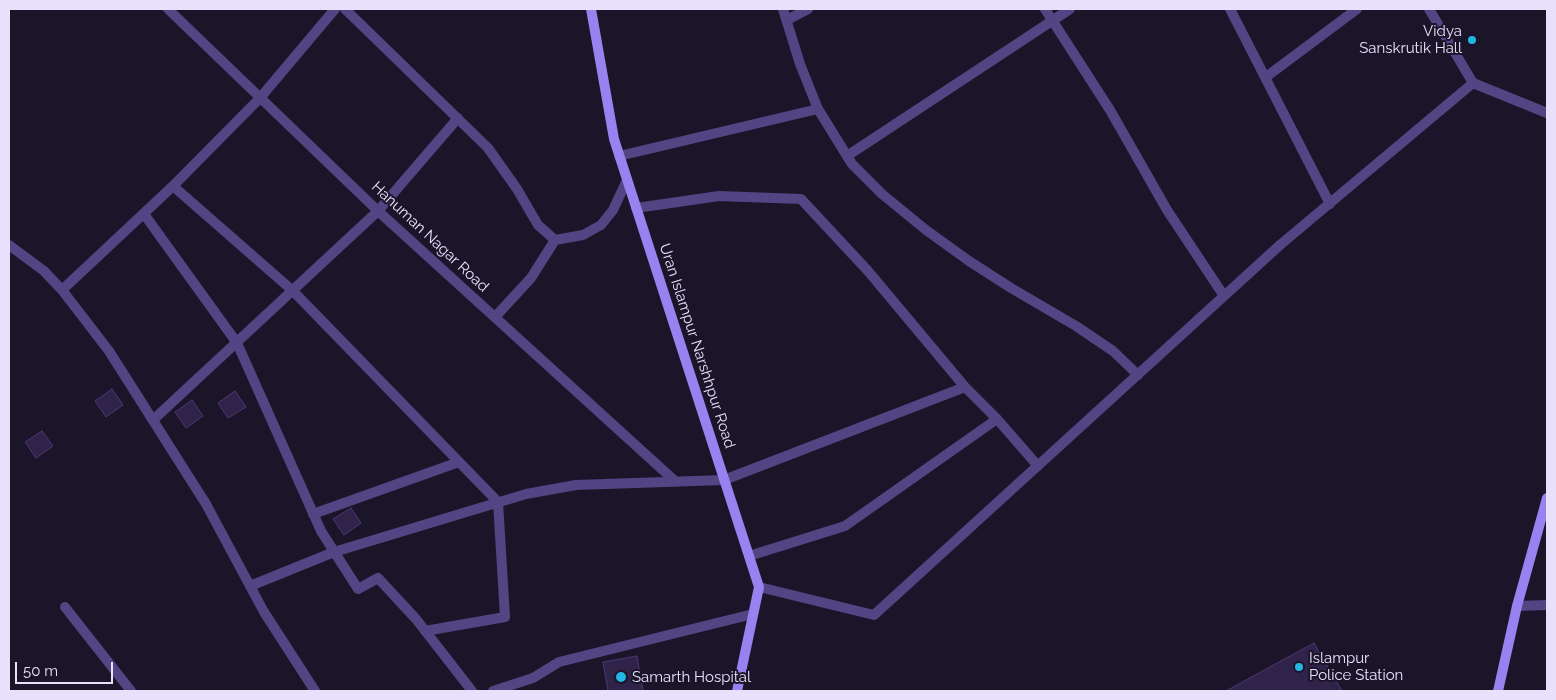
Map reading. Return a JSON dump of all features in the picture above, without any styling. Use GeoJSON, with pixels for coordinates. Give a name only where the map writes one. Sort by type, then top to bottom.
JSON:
{"type":"FeatureCollection","features":[{"type":"Feature","properties":{"kind":"main road","name":"Uran Islampur Narshhpur Road"},"geometry":{"type":"LineString","coordinates":[[590,9],[614,139],[759,586]]}},
{"type":"Feature","properties":{"kind":"main road"},"geometry":{"type":"LineString","coordinates":[[1498,691],[1516,606],[1547,498]]}},
{"type":"Feature","properties":{"kind":"main road"},"geometry":{"type":"LineString","coordinates":[[737,691],[759,586]]}},
{"type":"Feature","properties":{"kind":"street","name":"Hanuman Nagar Road"},"geometry":{"type":"LineString","coordinates":[[168,9],[378,211],[676,482]]}},
{"type":"Feature","properties":{"kind":"street"},"geometry":{"type":"LineString","coordinates":[[62,290],[173,186],[260,98],[335,9]]}},
{"type":"Feature","properties":{"kind":"street"},"geometry":{"type":"LineString","coordinates":[[345,9],[488,148],[517,188],[538,225],[555,240]]}},
{"type":"Feature","properties":{"kind":"street"},"geometry":{"type":"LineString","coordinates":[[783,9],[800,64],[818,109],[852,164],[882,194],[926,230],[1011,288],[1048,309],[1113,351],[1138,374]]}},
{"type":"Feature","properties":{"kind":"street"},"geometry":{"type":"LineString","coordinates":[[787,20],[808,9]]}},
{"type":"Feature","properties":{"kind":"street"},"geometry":{"type":"LineString","coordinates":[[1045,9],[1110,110],[1167,210],[1224,296]]}},
{"type":"Feature","properties":{"kind":"street"},"geometry":{"type":"LineString","coordinates":[[847,156],[1070,9]]}},
{"type":"Feature","properties":{"kind":"street"},"geometry":{"type":"LineString","coordinates":[[1230,9],[1330,204]]}},
{"type":"Feature","properties":{"kind":"street"},"geometry":{"type":"LineString","coordinates":[[1266,77],[1357,9]]}},
{"type":"Feature","properties":{"kind":"street"},"geometry":{"type":"LineString","coordinates":[[1430,9],[1473,83],[1547,113]]}},
{"type":"Feature","properties":{"kind":"street"},"geometry":{"type":"LineString","coordinates":[[759,586],[874,615],[1280,245],[1473,83]]}},
{"type":"Feature","properties":{"kind":"street"},"geometry":{"type":"LineString","coordinates":[[619,156],[818,109]]}},
{"type":"Feature","properties":{"kind":"street"},"geometry":{"type":"LineString","coordinates":[[153,420],[378,211],[458,118]]}},
{"type":"Feature","properties":{"kind":"street"},"geometry":{"type":"LineString","coordinates":[[495,317],[531,278],[555,240],[583,235],[601,225],[613,210],[627,180]]}},
{"type":"Feature","properties":{"kind":"street"},"geometry":{"type":"LineString","coordinates":[[173,186],[293,291],[498,502],[505,617],[425,630]]}},
{"type":"Feature","properties":{"kind":"street"},"geometry":{"type":"LineString","coordinates":[[636,208],[719,196],[801,199],[868,271],[965,387],[997,419],[1038,466]]}},
{"type":"Feature","properties":{"kind":"street"},"geometry":{"type":"LineString","coordinates":[[144,214],[237,342],[320,532],[358,589],[378,578],[425,630],[472,691]]}},
{"type":"Feature","properties":{"kind":"street"},"geometry":{"type":"LineString","coordinates":[[9,245],[44,271],[62,290],[109,351],[206,504],[264,612],[315,691]]}},
{"type":"Feature","properties":{"kind":"street"},"geometry":{"type":"LineString","coordinates":[[250,586],[334,552],[526,494],[576,485],[724,480],[965,387]]}},
{"type":"Feature","properties":{"kind":"street"},"geometry":{"type":"LineString","coordinates":[[749,556],[845,526],[997,419]]}},
{"type":"Feature","properties":{"kind":"street"},"geometry":{"type":"LineString","coordinates":[[313,514],[459,462]]}},
{"type":"Feature","properties":{"kind":"street"},"geometry":{"type":"LineString","coordinates":[[1516,606],[1547,605]]}},
{"type":"Feature","properties":{"kind":"street"},"geometry":{"type":"LineString","coordinates":[[65,606],[131,691]]}},
{"type":"Feature","properties":{"kind":"street"},"geometry":{"type":"LineString","coordinates":[[493,691],[533,678],[559,662],[753,614]]}},
{"type":"Feature","properties":{"kind":"building"},"geometry":{"type":"Polygon","coordinates":[[[112,389],[123,405],[106,417],[95,401],[112,389]]]}},
{"type":"Feature","properties":{"kind":"building"},"geometry":{"type":"Polygon","coordinates":[[[235,391],[246,407],[228,418],[218,403],[235,391]]]}},
{"type":"Feature","properties":{"kind":"building"},"geometry":{"type":"Polygon","coordinates":[[[192,400],[203,416],[186,428],[175,412],[192,400]]]}},
{"type":"Feature","properties":{"kind":"building"},"geometry":{"type":"Polygon","coordinates":[[[42,431],[53,446],[36,458],[25,442],[42,431]]]}},
{"type":"Feature","properties":{"kind":"building"},"geometry":{"type":"Polygon","coordinates":[[[351,508],[361,523],[344,535],[333,519],[351,508]]]}},
{"type":"Feature","properties":{"kind":"building","name":"Islampur Police Station"},"geometry":{"type":"Polygon","coordinates":[[[1314,643],[1342,691],[1226,691],[1314,643]]]}},
{"type":"Feature","properties":{"kind":"building"},"geometry":{"type":"Polygon","coordinates":[[[637,656],[643,691],[608,691],[603,662],[637,656]]]}},
{"type":"Feature","properties":{"kind":"place","name":"Vidya Sanskrutik Hall"},"geometry":{"type":"Point","coordinates":[1472,40]}},
{"type":"Feature","properties":{"kind":"place","name":"Islampur Police Station"},"geometry":{"type":"Point","coordinates":[1299,667]}},
{"type":"Feature","properties":{"kind":"place","name":"Samarth Hospital"},"geometry":{"type":"Point","coordinates":[621,677]}}]}
